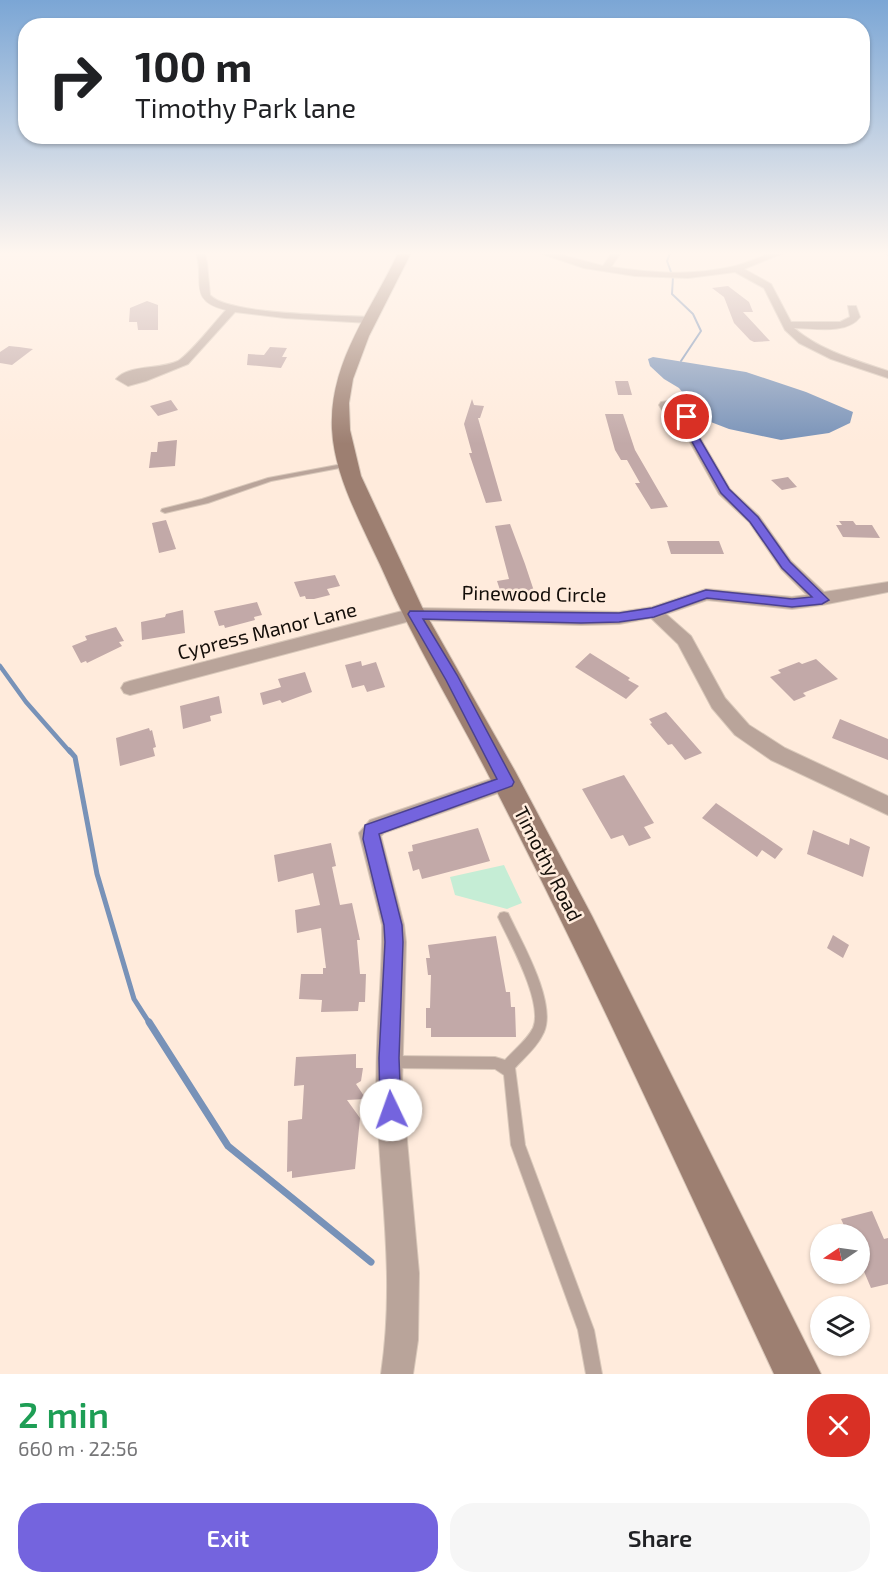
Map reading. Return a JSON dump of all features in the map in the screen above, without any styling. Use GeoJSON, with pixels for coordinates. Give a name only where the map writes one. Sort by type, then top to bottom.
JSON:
{"type":"FeatureCollection","features":[{"type":"Feature","properties":{"kind":"main road","name":"Timothy Road"},"geometry":{"type":"LineString","coordinates":[[372,315],[355,347],[343,383],[341,433],[355,487],[414,614],[452,678],[605,977],[798,1374]]}},
{"type":"Feature","properties":{"kind":"street"},"geometry":{"type":"LineString","coordinates":[[168,369],[189,358],[226,315]]}},
{"type":"Feature","properties":{"kind":"street"},"geometry":{"type":"LineString","coordinates":[[308,315],[369,320]]}},
{"type":"Feature","properties":{"kind":"street"},"geometry":{"type":"LineString","coordinates":[[782,315],[795,335],[823,352],[888,375]]}},
{"type":"Feature","properties":{"kind":"street"},"geometry":{"type":"LineString","coordinates":[[787,325],[846,324],[854,315]]}},
{"type":"Feature","properties":{"kind":"street"},"geometry":{"type":"LineString","coordinates":[[686,424],[724,491],[754,519],[786,565],[822,600]]}},
{"type":"Feature","properties":{"kind":"street","name":"Pinewood Circle"},"geometry":{"type":"LineString","coordinates":[[414,614],[619,618],[654,612],[706,594],[792,603],[822,600],[888,587]]}},
{"type":"Feature","properties":{"kind":"street"},"geometry":{"type":"LineString","coordinates":[[654,612],[685,640],[718,703],[742,730],[778,754],[888,807]]}},
{"type":"Feature","properties":{"kind":"street","name":"Cypress Manor Lane"},"geometry":{"type":"LineString","coordinates":[[130,688],[414,614]]}},
{"type":"Feature","properties":{"kind":"street"},"geometry":{"type":"LineString","coordinates":[[397,1374],[404,1327],[405,1273],[389,1062],[395,963],[393,925],[371,839],[371,830],[506,782]]}},
{"type":"Feature","properties":{"kind":"lane"},"geometry":{"type":"LineString","coordinates":[[165,511],[270,480],[348,465]]}},
{"type":"Feature","properties":{"kind":"lane"},"geometry":{"type":"LineString","coordinates":[[504,917],[538,996],[543,1014],[539,1031],[506,1068]]}},
{"type":"Feature","properties":{"kind":"lane"},"geometry":{"type":"LineString","coordinates":[[389,1062],[495,1063],[506,1068],[512,1079],[518,1145],[586,1330],[594,1374]]}},
{"type":"Feature","properties":{"kind":"green space"},"geometry":{"type":"Polygon","coordinates":[[[504,865],[522,903],[507,909],[455,895],[450,877],[504,865]]]}},
{"type":"Feature","properties":{"kind":"water"},"geometry":{"type":"Polygon","coordinates":[[[653,357],[746,372],[806,392],[853,412],[850,423],[829,433],[781,440],[729,429],[703,419],[679,388],[664,379],[650,366],[648,359],[653,357]]]}},
{"type":"Feature","properties":{"kind":"building"},"geometry":{"type":"Polygon","coordinates":[[[129,315],[158,315],[158,330],[138,330],[137,322],[129,322],[129,315]]]}},
{"type":"Feature","properties":{"kind":"building"},"geometry":{"type":"Polygon","coordinates":[[[731,315],[746,315],[770,341],[750,340],[734,323],[731,315]]]}},
{"type":"Feature","properties":{"kind":"building"},"geometry":{"type":"Polygon","coordinates":[[[9,346],[33,349],[12,365],[0,363],[0,352],[9,346]]]}},
{"type":"Feature","properties":{"kind":"building"},"geometry":{"type":"Polygon","coordinates":[[[270,347],[287,348],[282,357],[287,357],[281,368],[247,365],[248,354],[264,355],[270,347]]]}},
{"type":"Feature","properties":{"kind":"building"},"geometry":{"type":"Polygon","coordinates":[[[615,381],[628,381],[632,395],[618,395],[615,381]]]}},
{"type":"Feature","properties":{"kind":"building"},"geometry":{"type":"Polygon","coordinates":[[[472,399],[474,405],[484,406],[478,418],[502,501],[486,503],[469,453],[472,453],[464,424],[472,399]]]}},
{"type":"Feature","properties":{"kind":"building"},"geometry":{"type":"Polygon","coordinates":[[[171,400],[178,410],[158,416],[150,406],[171,400]]]}},
{"type":"Feature","properties":{"kind":"building"},"geometry":{"type":"Polygon","coordinates":[[[605,414],[623,414],[635,450],[668,507],[651,509],[635,483],[640,483],[627,460],[621,460],[615,450],[605,414]]]}},
{"type":"Feature","properties":{"kind":"building"},"geometry":{"type":"Polygon","coordinates":[[[177,440],[175,466],[149,468],[151,452],[157,452],[158,442],[177,440]]]}},
{"type":"Feature","properties":{"kind":"building"},"geometry":{"type":"Polygon","coordinates":[[[788,477],[797,487],[782,490],[771,480],[788,477]]]}},
{"type":"Feature","properties":{"kind":"building"},"geometry":{"type":"Polygon","coordinates":[[[166,520],[176,549],[159,553],[152,523],[166,520]]]}},
{"type":"Feature","properties":{"kind":"building"},"geometry":{"type":"Polygon","coordinates":[[[839,521],[853,521],[856,525],[872,525],[880,538],[843,537],[836,525],[842,525],[839,521]]]}},
{"type":"Feature","properties":{"kind":"building"},"geometry":{"type":"Polygon","coordinates":[[[510,524],[535,594],[502,596],[497,581],[509,579],[495,526],[510,524]]]}},
{"type":"Feature","properties":{"kind":"building"},"geometry":{"type":"Polygon","coordinates":[[[667,541],[719,541],[724,554],[671,554],[667,541]]]}},
{"type":"Feature","properties":{"kind":"building"},"geometry":{"type":"Polygon","coordinates":[[[335,575],[340,586],[327,589],[330,595],[314,599],[300,597],[294,582],[335,575]]]}},
{"type":"Feature","properties":{"kind":"building"},"geometry":{"type":"Polygon","coordinates":[[[257,602],[262,615],[254,617],[255,620],[225,628],[224,625],[219,626],[214,611],[257,602]]]}},
{"type":"Feature","properties":{"kind":"building"},"geometry":{"type":"Polygon","coordinates":[[[183,610],[185,633],[142,640],[141,622],[183,610]]]}},
{"type":"Feature","properties":{"kind":"building"},"geometry":{"type":"Polygon","coordinates":[[[116,627],[124,641],[119,642],[122,646],[87,663],[86,661],[81,663],[72,646],[87,640],[85,636],[116,627]]]}},
{"type":"Feature","properties":{"kind":"building"},"geometry":{"type":"Polygon","coordinates":[[[590,653],[639,686],[626,699],[575,667],[590,653]]]}},
{"type":"Feature","properties":{"kind":"building"},"geometry":{"type":"Polygon","coordinates":[[[816,659],[838,679],[803,693],[806,696],[794,701],[770,677],[781,673],[778,670],[799,662],[802,664],[816,659]]]}},
{"type":"Feature","properties":{"kind":"building"},"geometry":{"type":"Polygon","coordinates":[[[361,661],[362,666],[376,662],[385,687],[367,692],[364,685],[352,688],[345,665],[361,661]]]}},
{"type":"Feature","properties":{"kind":"building"},"geometry":{"type":"Polygon","coordinates":[[[305,672],[312,692],[282,703],[280,700],[263,705],[260,693],[281,687],[278,679],[305,672]]]}},
{"type":"Feature","properties":{"kind":"building"},"geometry":{"type":"Polygon","coordinates":[[[219,696],[222,713],[210,716],[211,721],[183,729],[180,706],[219,696]]]}},
{"type":"Feature","properties":{"kind":"building"},"geometry":{"type":"Polygon","coordinates":[[[666,712],[702,753],[685,760],[672,744],[668,745],[650,724],[652,723],[649,719],[666,712]]]}},
{"type":"Feature","properties":{"kind":"building"},"geometry":{"type":"Polygon","coordinates":[[[840,719],[888,739],[888,760],[832,738],[840,719]]]}},
{"type":"Feature","properties":{"kind":"building"},"geometry":{"type":"Polygon","coordinates":[[[149,728],[150,731],[152,730],[156,747],[153,748],[155,756],[120,766],[116,738],[149,728]]]}},
{"type":"Feature","properties":{"kind":"building"},"geometry":{"type":"Polygon","coordinates":[[[624,775],[654,823],[644,827],[651,838],[629,846],[623,835],[611,839],[582,789],[624,775]]]}},
{"type":"Feature","properties":{"kind":"building"},"geometry":{"type":"Polygon","coordinates":[[[716,803],[783,849],[775,859],[762,850],[757,857],[702,818],[716,803]]]}},
{"type":"Feature","properties":{"kind":"building"},"geometry":{"type":"Polygon","coordinates":[[[478,828],[490,861],[422,879],[419,869],[413,871],[408,852],[413,851],[412,845],[478,828]]]}},
{"type":"Feature","properties":{"kind":"building"},"geometry":{"type":"Polygon","coordinates":[[[813,830],[849,845],[850,838],[870,847],[863,877],[807,854],[813,830]]]}},
{"type":"Feature","properties":{"kind":"building"},"geometry":{"type":"Polygon","coordinates":[[[331,843],[336,866],[332,867],[340,905],[352,903],[360,940],[357,940],[360,974],[366,974],[365,1002],[359,1002],[358,1011],[321,1012],[322,1000],[299,999],[301,974],[323,974],[323,968],[326,968],[321,928],[297,933],[295,910],[320,905],[313,873],[278,882],[274,855],[331,843]]]}},
{"type":"Feature","properties":{"kind":"building"},"geometry":{"type":"Polygon","coordinates":[[[833,935],[849,945],[843,958],[827,948],[833,935]]]}},
{"type":"Feature","properties":{"kind":"building"},"geometry":{"type":"Polygon","coordinates":[[[496,936],[506,992],[510,992],[511,1007],[515,1007],[516,1037],[431,1037],[431,1028],[426,1028],[426,1008],[430,1008],[431,975],[428,975],[426,958],[430,958],[428,945],[496,936]]]}},
{"type":"Feature","properties":{"kind":"building"},"geometry":{"type":"Polygon","coordinates":[[[356,1054],[356,1068],[363,1068],[361,1081],[356,1084],[366,1099],[347,1100],[360,1118],[355,1169],[292,1178],[292,1171],[287,1172],[288,1121],[302,1119],[304,1085],[294,1086],[296,1057],[356,1054]]]}},
{"type":"Feature","properties":{"kind":"building"},"geometry":{"type":"Polygon","coordinates":[[[872,1211],[884,1239],[888,1238],[888,1284],[871,1288],[869,1284],[870,1224],[843,1224],[841,1219],[872,1211]]]}},
{"type":"Feature","properties":{"kind":"waterway"},"geometry":{"type":"LineString","coordinates":[[681,361],[701,331],[694,315]]}},
{"type":"Feature","properties":{"kind":"waterway"},"geometry":{"type":"LineString","coordinates":[[0,666],[26,702],[70,752]]}},
{"type":"Feature","properties":{"kind":"waterway"},"geometry":{"type":"LineString","coordinates":[[69,750],[75,757],[97,874],[134,999],[150,1024]]}},
{"type":"Feature","properties":{"kind":"waterway"},"geometry":{"type":"LineString","coordinates":[[149,1022],[228,1146],[371,1262]]}},
{"type":"Feature","properties":{"kind":"route"},"geometry":{"type":"LineString","coordinates":[[391,1110],[389,1058],[395,963],[393,925],[370,832],[377,826],[506,782],[452,678],[414,614],[619,618],[654,612],[694,596],[706,594],[792,603],[822,600],[786,565],[754,519],[724,491],[686,424],[687,417]]}}]}
